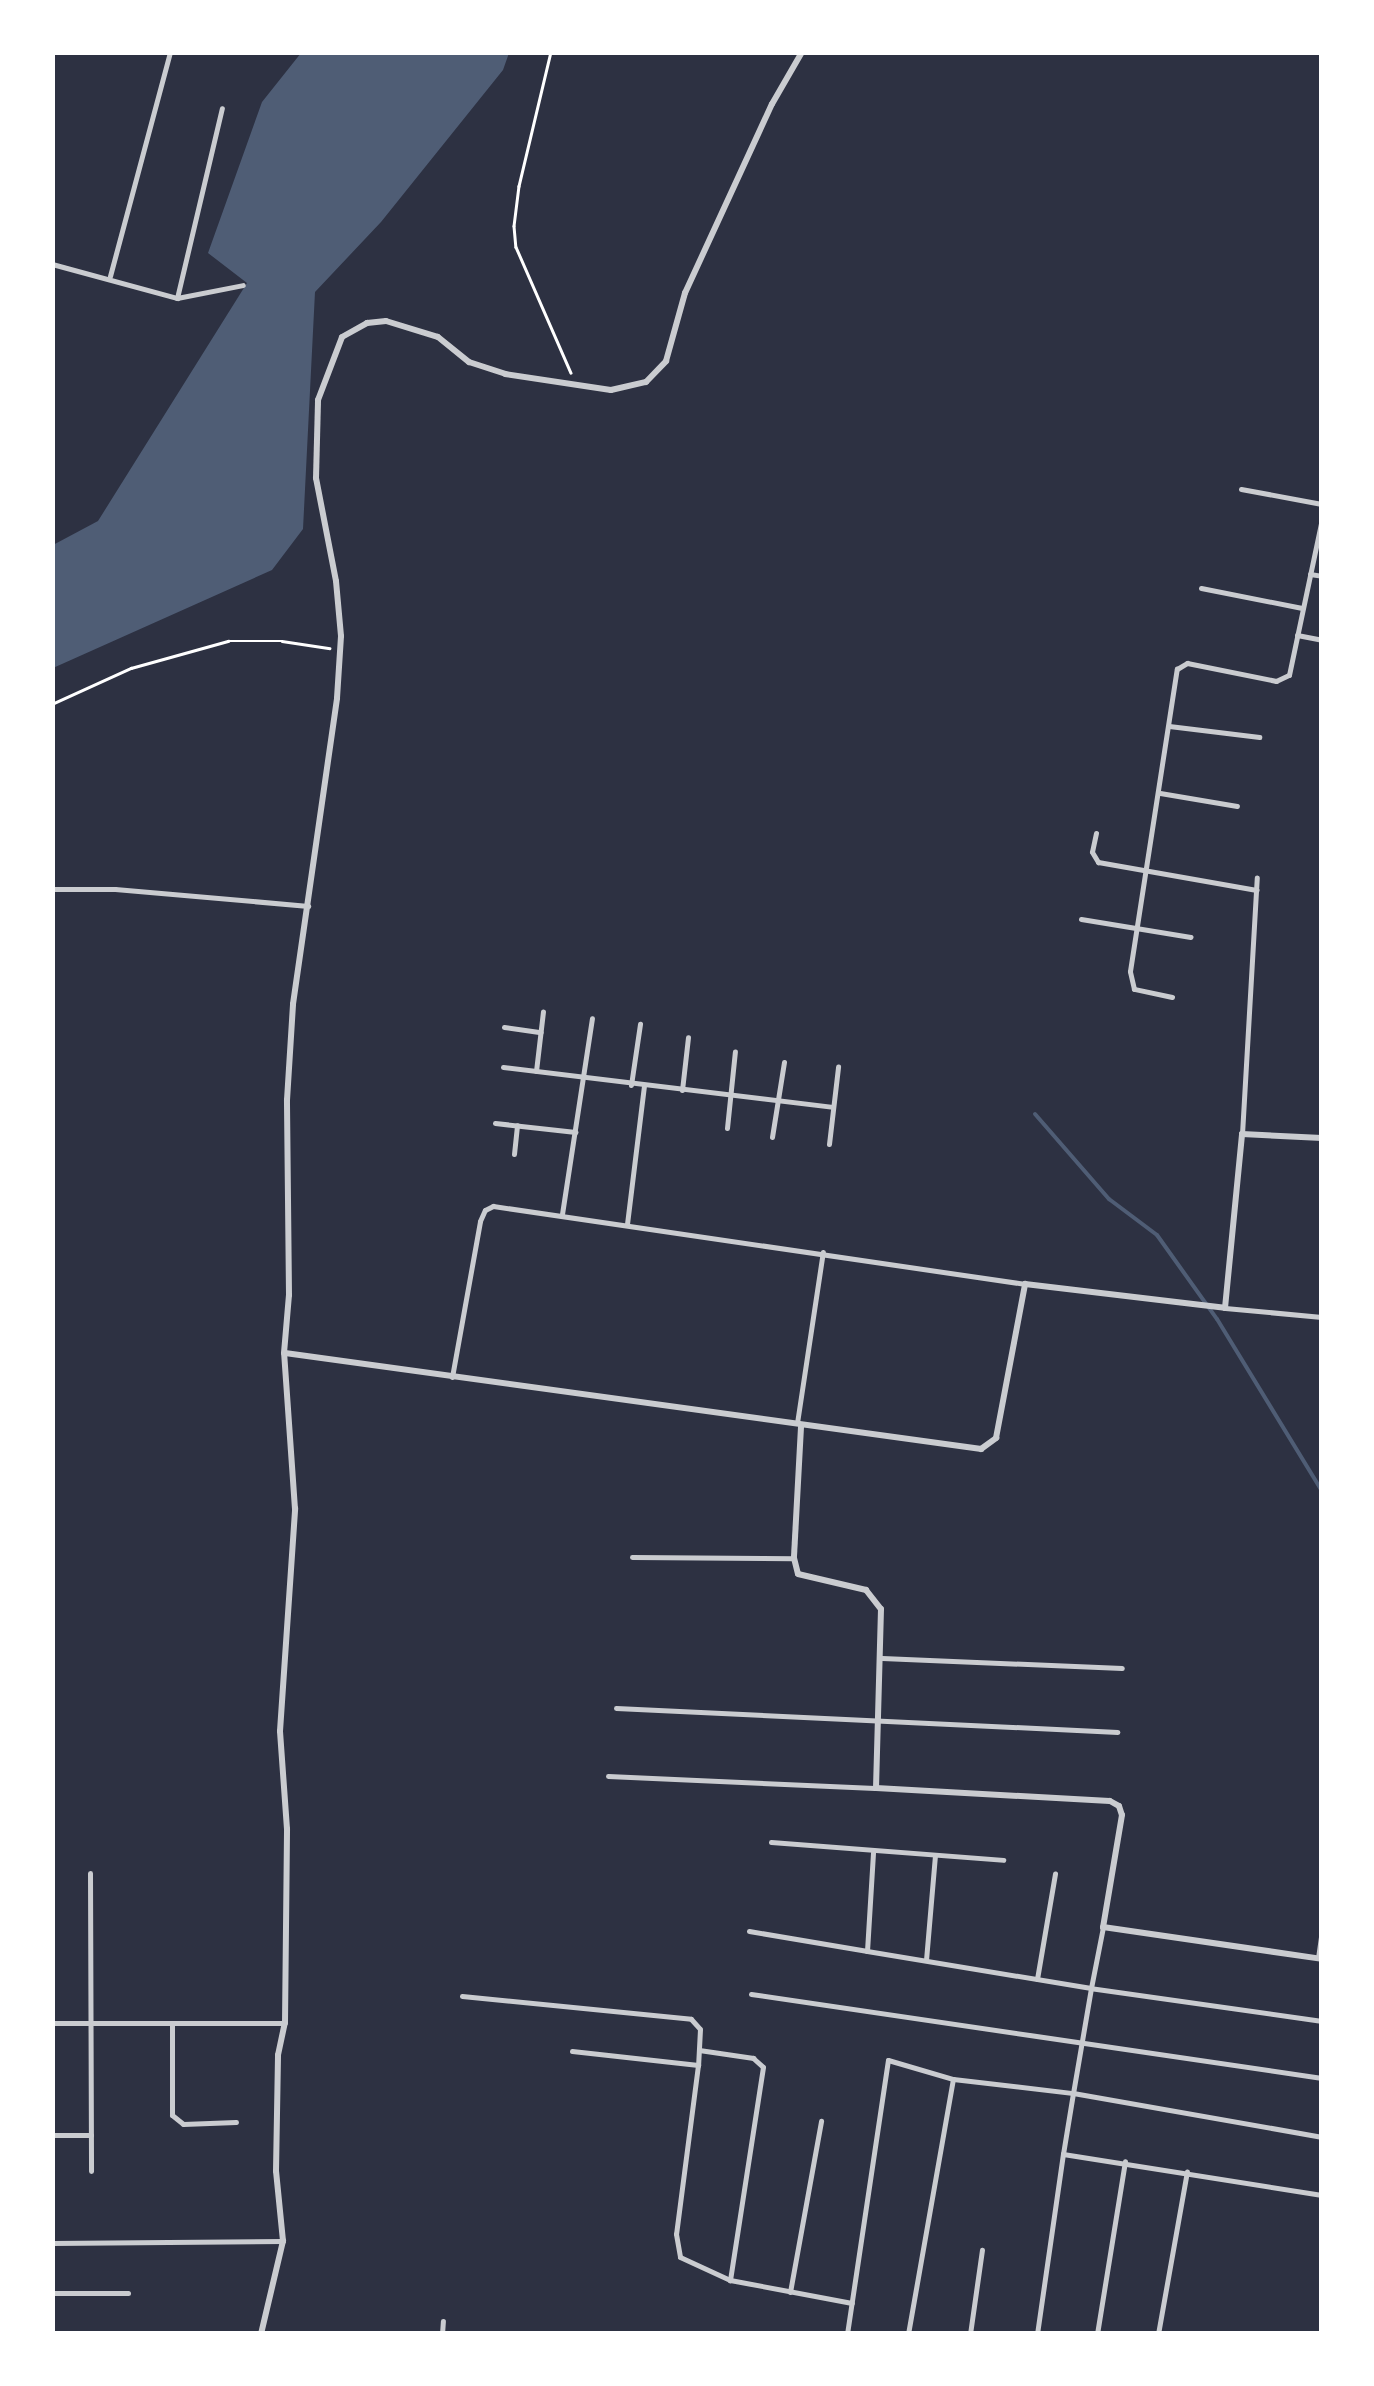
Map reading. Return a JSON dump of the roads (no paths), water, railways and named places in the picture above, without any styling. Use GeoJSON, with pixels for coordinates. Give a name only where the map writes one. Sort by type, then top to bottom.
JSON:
{"type":"FeatureCollection","features":[{"type":"Feature","properties":{"kind":"street"},"geometry":{"type":"LineString","coordinates":[[110,276],[170,52]]}},
{"type":"Feature","properties":{"kind":"street"},"geometry":{"type":"LineString","coordinates":[[232,52],[248,52]]}},
{"type":"Feature","properties":{"kind":"street"},"geometry":{"type":"LineString","coordinates":[[262,2334],[283,2241],[276,2171],[278,2055],[285,2022],[287,1829],[280,1731],[295,1509],[287,1444],[284,1354],[289,1296],[288,1081],[294,1004],[340,649],[336,581],[315,450],[318,400],[342,337],[367,322],[400,324],[438,338],[488,369],[574,384],[636,387],[666,361],[684,293],[772,104],[802,52]]}},
{"type":"Feature","properties":{"kind":"street"},"geometry":{"type":"LineString","coordinates":[[177,298],[222,108]]}},
{"type":"Feature","properties":{"kind":"street"},"geometry":{"type":"LineString","coordinates":[[52,264],[110,276],[177,298],[243,285]]}},
{"type":"Feature","properties":{"kind":"street"},"geometry":{"type":"LineString","coordinates":[[1241,489],[1322,504]]}},
{"type":"Feature","properties":{"kind":"street"},"geometry":{"type":"LineString","coordinates":[[1172,997],[1140,992],[1130,982],[1181,664],[1276,681],[1289,674],[1322,518]]}},
{"type":"Feature","properties":{"kind":"street"},"geometry":{"type":"LineString","coordinates":[[1310,574],[1322,576]]}},
{"type":"Feature","properties":{"kind":"street"},"geometry":{"type":"LineString","coordinates":[[1200,588],[1302,608]]}},
{"type":"Feature","properties":{"kind":"street"},"geometry":{"type":"LineString","coordinates":[[1297,635],[1322,640]]}},
{"type":"Feature","properties":{"kind":"street"},"geometry":{"type":"LineString","coordinates":[[1169,726],[1259,738]]}},
{"type":"Feature","properties":{"kind":"street"},"geometry":{"type":"LineString","coordinates":[[1160,793],[1237,806]]}},
{"type":"Feature","properties":{"kind":"street"},"geometry":{"type":"LineString","coordinates":[[1096,832],[1094,860],[1257,890]]}},
{"type":"Feature","properties":{"kind":"street"},"geometry":{"type":"LineString","coordinates":[[1225,1308],[1242,1134],[1257,877]]}},
{"type":"Feature","properties":{"kind":"street"},"geometry":{"type":"LineString","coordinates":[[52,890],[115,888],[308,906]]}},
{"type":"Feature","properties":{"kind":"street"},"geometry":{"type":"LineString","coordinates":[[1081,920],[1191,938]]}},
{"type":"Feature","properties":{"kind":"street"},"geometry":{"type":"LineString","coordinates":[[536,1072],[542,1011]]}},
{"type":"Feature","properties":{"kind":"street"},"geometry":{"type":"LineString","coordinates":[[562,1214],[592,1018]]}},
{"type":"Feature","properties":{"kind":"street"},"geometry":{"type":"LineString","coordinates":[[631,1085],[640,1024]]}},
{"type":"Feature","properties":{"kind":"street"},"geometry":{"type":"LineString","coordinates":[[504,1027],[541,1032]]}},
{"type":"Feature","properties":{"kind":"street"},"geometry":{"type":"LineString","coordinates":[[682,1090],[688,1037]]}},
{"type":"Feature","properties":{"kind":"street"},"geometry":{"type":"LineString","coordinates":[[727,1128],[736,1051]]}},
{"type":"Feature","properties":{"kind":"street"},"geometry":{"type":"LineString","coordinates":[[772,1137],[784,1062]]}},
{"type":"Feature","properties":{"kind":"street"},"geometry":{"type":"LineString","coordinates":[[503,1067],[833,1107]]}},
{"type":"Feature","properties":{"kind":"street"},"geometry":{"type":"LineString","coordinates":[[829,1144],[838,1067]]}},
{"type":"Feature","properties":{"kind":"street"},"geometry":{"type":"LineString","coordinates":[[628,1224],[644,1086]]}},
{"type":"Feature","properties":{"kind":"street"},"geometry":{"type":"LineString","coordinates":[[495,1123],[575,1132]]}},
{"type":"Feature","properties":{"kind":"street"},"geometry":{"type":"LineString","coordinates":[[514,1154],[517,1126]]}},
{"type":"Feature","properties":{"kind":"street"},"geometry":{"type":"LineString","coordinates":[[1242,1134],[1322,1138]]}},
{"type":"Feature","properties":{"kind":"street"},"geometry":{"type":"LineString","coordinates":[[452,1378],[485,1210],[512,1207],[1025,1284],[1322,1317]]}},
{"type":"Feature","properties":{"kind":"street"},"geometry":{"type":"LineString","coordinates":[[823,1252],[799,1426],[794,1558],[798,1574],[806,1579],[866,1590],[875,1596],[881,1609],[876,1788]]}},
{"type":"Feature","properties":{"kind":"street"},"geometry":{"type":"LineString","coordinates":[[284,1354],[968,1450],[990,1445],[996,1438],[1025,1284]]}},
{"type":"Feature","properties":{"kind":"street"},"geometry":{"type":"LineString","coordinates":[[632,1557],[794,1558]]}},
{"type":"Feature","properties":{"kind":"street"},"geometry":{"type":"LineString","coordinates":[[882,1658],[1122,1668]]}},
{"type":"Feature","properties":{"kind":"street"},"geometry":{"type":"LineString","coordinates":[[616,1708],[1118,1732]]}},
{"type":"Feature","properties":{"kind":"street"},"geometry":{"type":"LineString","coordinates":[[608,1776],[876,1788],[1120,1806],[1120,1833],[1081,2043],[1036,2334]]}},
{"type":"Feature","properties":{"kind":"street"},"geometry":{"type":"LineString","coordinates":[[771,1842],[1003,1860]]}},
{"type":"Feature","properties":{"kind":"street"},"geometry":{"type":"LineString","coordinates":[[867,1951],[873,1852]]}},
{"type":"Feature","properties":{"kind":"street"},"geometry":{"type":"LineString","coordinates":[[926,1960],[936,1855]]}},
{"type":"Feature","properties":{"kind":"street"},"geometry":{"type":"LineString","coordinates":[[90,1874],[91,2171]]}},
{"type":"Feature","properties":{"kind":"street"},"geometry":{"type":"LineString","coordinates":[[1038,1979],[1055,1874]]}},
{"type":"Feature","properties":{"kind":"street"},"geometry":{"type":"LineString","coordinates":[[1103,1927],[1320,1958],[1322,1930]]}},
{"type":"Feature","properties":{"kind":"street"},"geometry":{"type":"LineString","coordinates":[[750,1931],[1091,1988],[1322,2021]]}},
{"type":"Feature","properties":{"kind":"street"},"geometry":{"type":"LineString","coordinates":[[751,1994],[1322,2078]]}},
{"type":"Feature","properties":{"kind":"street"},"geometry":{"type":"LineString","coordinates":[[462,1996],[550,2009],[691,2020],[700,2030],[677,2250],[680,2257],[730,2280],[852,2303]]}},
{"type":"Feature","properties":{"kind":"street"},"geometry":{"type":"LineString","coordinates":[[52,2023],[285,2022]]}},
{"type":"Feature","properties":{"kind":"street"},"geometry":{"type":"LineString","coordinates":[[172,2023],[172,2115],[183,2124],[236,2122]]}},
{"type":"Feature","properties":{"kind":"street"},"geometry":{"type":"LineString","coordinates":[[699,2050],[754,2058],[764,2067],[730,2280]]}},
{"type":"Feature","properties":{"kind":"street"},"geometry":{"type":"LineString","coordinates":[[572,2051],[698,2065]]}},
{"type":"Feature","properties":{"kind":"street"},"geometry":{"type":"LineString","coordinates":[[847,2334],[888,2060],[954,2079],[1074,2093],[1322,2136]]}},
{"type":"Feature","properties":{"kind":"street"},"geometry":{"type":"LineString","coordinates":[[908,2334],[954,2079]]}},
{"type":"Feature","properties":{"kind":"street"},"geometry":{"type":"LineString","coordinates":[[790,2292],[821,2121]]}},
{"type":"Feature","properties":{"kind":"street"},"geometry":{"type":"LineString","coordinates":[[52,2135],[91,2135]]}},
{"type":"Feature","properties":{"kind":"street"},"geometry":{"type":"LineString","coordinates":[[1063,2154],[1322,2195]]}},
{"type":"Feature","properties":{"kind":"street"},"geometry":{"type":"LineString","coordinates":[[1098,2334],[1125,2162]]}},
{"type":"Feature","properties":{"kind":"street"},"geometry":{"type":"LineString","coordinates":[[1158,2334],[1187,2172]]}},
{"type":"Feature","properties":{"kind":"street"},"geometry":{"type":"LineString","coordinates":[[52,2243],[283,2241]]}},
{"type":"Feature","properties":{"kind":"street"},"geometry":{"type":"LineString","coordinates":[[970,2334],[982,2250]]}},
{"type":"Feature","properties":{"kind":"street"},"geometry":{"type":"LineString","coordinates":[[52,2293],[128,2293]]}},
{"type":"Feature","properties":{"kind":"street"},"geometry":{"type":"LineString","coordinates":[[442,2334],[444,2320]]}},
{"type":"Feature","properties":{"kind":"water"},"geometry":{"type":"Polygon","coordinates":[[[301,53],[509,53],[503,70],[381,222],[315,292],[303,529],[272,570],[53,668],[53,545],[98,521],[247,283],[208,253],[262,102],[301,53]]]}},
{"type":"Feature","properties":{"kind":"waterway"},"geometry":{"type":"LineString","coordinates":[[1035,1114],[1109,1199],[1157,1235],[1217,1319],[1322,1491]]}}]}
